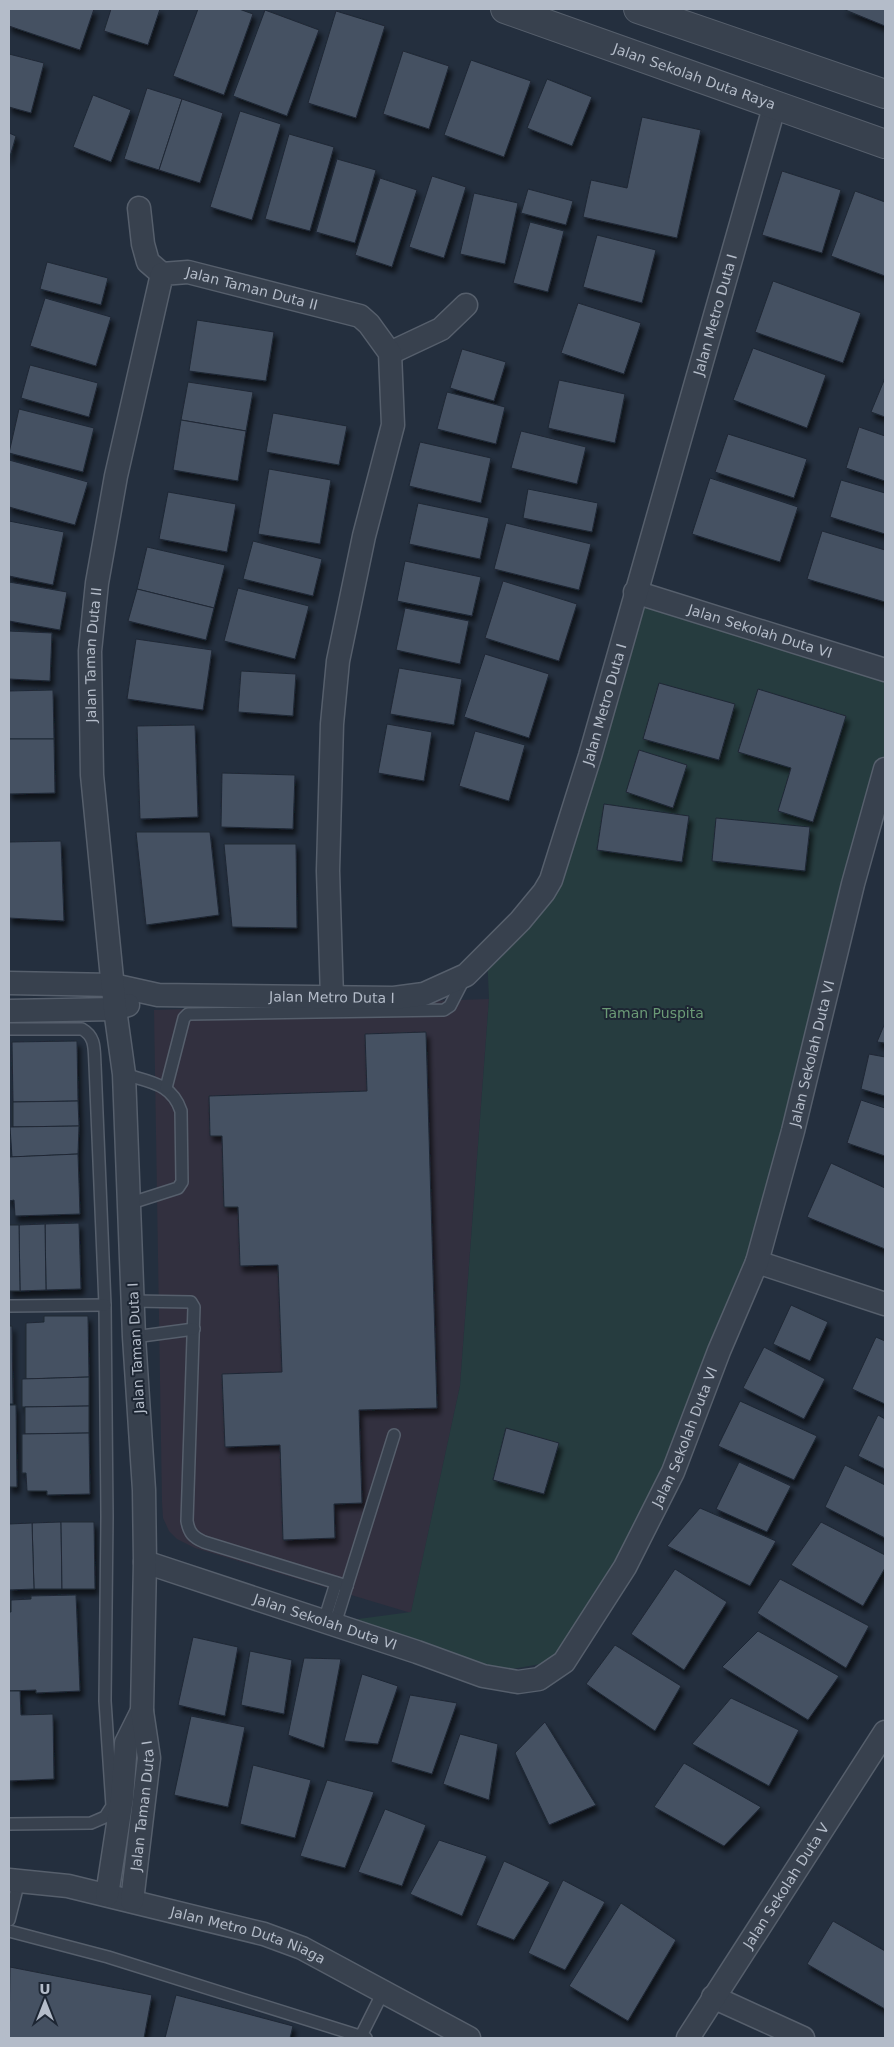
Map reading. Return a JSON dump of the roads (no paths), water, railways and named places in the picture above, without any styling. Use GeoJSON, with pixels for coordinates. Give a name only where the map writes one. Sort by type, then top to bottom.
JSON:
{"type":"FeatureCollection","features":[{"type":"Feature","properties":{"kind":"street","name":"Jalan Sekolah Duta Raya"},"geometry":{"type":"LineString","coordinates":[[505,9],[885,144]]}},
{"type":"Feature","properties":{"kind":"street"},"geometry":{"type":"LineString","coordinates":[[638,9],[885,94]]}},
{"type":"Feature","properties":{"kind":"street","name":"Jalan Metro Duta I"},"geometry":{"type":"LineString","coordinates":[[9,983],[113,985],[158,996],[394,998],[424,994],[466,975],[520,921],[544,892],[551,880],[590,756],[775,104]]}},
{"type":"Feature","properties":{"kind":"street"},"geometry":{"type":"LineString","coordinates":[[139,208],[143,244],[148,262],[162,274]]}},
{"type":"Feature","properties":{"kind":"street","name":"Jalan Taman Duta II"},"geometry":{"type":"LineString","coordinates":[[113,985],[92,775],[90,651],[97,583],[116,476],[162,274],[188,272],[360,316],[369,324],[390,353]]}},
{"type":"Feature","properties":{"kind":"street"},"geometry":{"type":"LineString","coordinates":[[332,998],[328,871],[332,724],[338,661],[350,601],[366,526],[392,425],[390,353],[441,328],[466,305]]}},
{"type":"Feature","properties":{"kind":"street","name":"Jalan Sekolah Duta VI"},"geometry":{"type":"LineString","coordinates":[[635,592],[885,670]]}},
{"type":"Feature","properties":{"kind":"street","name":"Jalan Sekolah Duta VI"},"geometry":{"type":"LineString","coordinates":[[145,1562],[329,1622],[483,1676],[518,1682],[538,1679],[564,1662],[625,1567],[673,1472],[719,1351],[757,1262],[793,1131],[853,884],[885,769]]}},
{"type":"Feature","properties":{"kind":"street","name":"Jalan Taman Duta I"},"geometry":{"type":"LineString","coordinates":[[113,985],[124,1074],[134,1337],[144,1490],[145,1562],[142,1711],[150,1758],[132,1901]]}},
{"type":"Feature","properties":{"kind":"street","name":"Jalan Metro Duta I"},"geometry":{"type":"LineString","coordinates":[[9,1011],[115,1009],[158,996]]}},
{"type":"Feature","properties":{"kind":"street"},"geometry":{"type":"LineString","coordinates":[[757,1262],[885,1304]]}},
{"type":"Feature","properties":{"kind":"street","name":"Jalan Taman Duta I"},"geometry":{"type":"LineString","coordinates":[[107,1895],[122,1798],[126,1743],[142,1711]]}},
{"type":"Feature","properties":{"kind":"street","name":"Jalan Sekolah Duta V"},"geometry":{"type":"LineString","coordinates":[[688,2038],[885,1734]]}},
{"type":"Feature","properties":{"kind":"street","name":"Jalan Metro Duta Niaga"},"geometry":{"type":"LineString","coordinates":[[14,1881],[68,1886],[264,1934],[302,1948],[469,2038]]}},
{"type":"Feature","properties":{"kind":"street"},"geometry":{"type":"LineString","coordinates":[[713,1997],[803,2038]]}},
{"type":"Feature","properties":{"kind":"lane"},"geometry":{"type":"LineString","coordinates":[[166,1088],[184,1018],[188,1014],[444,1010],[450,1006],[466,975]]}},
{"type":"Feature","properties":{"kind":"lane"},"geometry":{"type":"LineString","coordinates":[[9,1029],[82,1028],[89,1033],[91,1038],[95,1064],[105,1305],[107,1517],[105,1701],[112,1806],[105,1817],[91,1823],[9,1824]]}},
{"type":"Feature","properties":{"kind":"lane"},"geometry":{"type":"LineString","coordinates":[[124,1074],[166,1088],[178,1102],[181,1111],[182,1182],[178,1188],[128,1204]]}},
{"type":"Feature","properties":{"kind":"lane"},"geometry":{"type":"LineString","coordinates":[[134,1301],[191,1302],[194,1307],[187,1521],[189,1531],[195,1538],[204,1542],[342,1584]]}},
{"type":"Feature","properties":{"kind":"lane"},"geometry":{"type":"LineString","coordinates":[[9,1306],[105,1305]]}},
{"type":"Feature","properties":{"kind":"lane"},"geometry":{"type":"LineString","coordinates":[[134,1337],[194,1329]]}},
{"type":"Feature","properties":{"kind":"lane"},"geometry":{"type":"LineString","coordinates":[[329,1622],[394,1434]]}},
{"type":"Feature","properties":{"kind":"lane"},"geometry":{"type":"LineString","coordinates":[[9,1920],[14,1881]]}},
{"type":"Feature","properties":{"kind":"lane"},"geometry":{"type":"LineString","coordinates":[[9,1931],[108,1957],[362,2038],[383,1992]]}},
{"type":"Feature","properties":{"kind":"park label","name":"Taman Puspita"},"geometry":{"type":"Point","coordinates":[653,1013]}}]}
